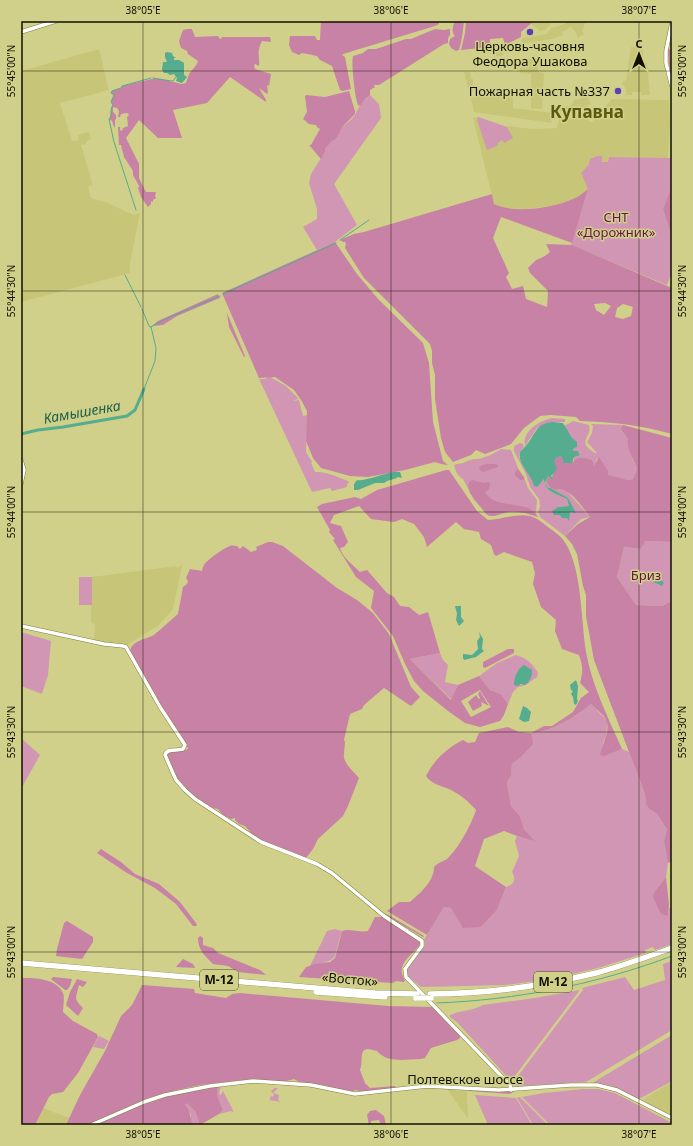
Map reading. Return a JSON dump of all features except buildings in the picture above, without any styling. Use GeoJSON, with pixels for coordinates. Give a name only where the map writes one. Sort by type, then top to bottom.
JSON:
{"type":"FeatureCollection","features":[{"type":"Feature","properties":{"kind":"highway","name":"«Восток»"},"geometry":{"type":"LineString","coordinates":[[431,996],[485,992],[557,982],[614,968],[672,948]]}},
{"type":"Feature","properties":{"kind":"highway","name":"«Восток»"},"geometry":{"type":"LineString","coordinates":[[21,966],[376,996],[431,996],[501,993],[567,982],[618,969],[672,951]]}},
{"type":"Feature","properties":{"kind":"highway","name":"«Восток»"},"geometry":{"type":"LineString","coordinates":[[21,963],[416,996]]}},
{"type":"Feature","properties":{"kind":"street"},"geometry":{"type":"LineString","coordinates":[[21,32],[56,21]]}},
{"type":"Feature","properties":{"kind":"street"},"geometry":{"type":"LineString","coordinates":[[672,22],[666,50],[667,66],[672,87]]}},
{"type":"Feature","properties":{"kind":"street"},"geometry":{"type":"LineString","coordinates":[[21,460],[24,470],[21,484]]}},
{"type":"Feature","properties":{"kind":"street"},"geometry":{"type":"LineString","coordinates":[[21,626],[126,647],[160,707],[185,745],[183,749],[168,751],[165,755],[172,772],[181,786],[195,798],[261,842],[317,864],[332,872],[384,916],[422,941],[422,946],[405,968],[406,977],[510,1085],[511,1090]]}},
{"type":"Feature","properties":{"kind":"street","name":"Полтевское шоссе"},"geometry":{"type":"LineString","coordinates":[[91,1125],[164,1095],[210,1086],[262,1081],[311,1085],[355,1094],[427,1086],[490,1090],[511,1090],[570,1085],[607,1087],[617,1090],[672,1118]]}},
{"type":"Feature","properties":{"kind":"shaded area"},"geometry":{"type":"Polygon","coordinates":[[[321,21],[439,21],[439,24],[343,54],[342,55],[345,57],[351,89],[343,91],[340,90],[332,66],[320,60],[317,56],[302,53],[299,55],[292,52],[289,45],[290,36],[315,36],[317,40],[320,40],[321,21]]]}},
{"type":"Feature","properties":{"kind":"shaded area"},"geometry":{"type":"Polygon","coordinates":[[[453,21],[464,21],[459,50],[456,51],[451,48],[449,44],[450,39],[455,36],[453,31],[453,21]]]}},
{"type":"Feature","properties":{"kind":"shaded area"},"geometry":{"type":"Polygon","coordinates":[[[466,21],[534,21],[521,32],[521,37],[505,45],[503,38],[490,39],[490,47],[461,50],[466,21]]]}},
{"type":"Feature","properties":{"kind":"shaded area"},"geometry":{"type":"Polygon","coordinates":[[[534,21],[552,22],[545,30],[540,31],[531,24],[534,21]]]}},
{"type":"Feature","properties":{"kind":"shaded area"},"geometry":{"type":"Polygon","coordinates":[[[567,21],[586,21],[582,30],[584,34],[578,38],[575,31],[570,26],[562,32],[563,35],[552,39],[526,43],[526,45],[522,43],[521,40],[523,38],[547,34],[551,28],[565,24],[567,21]]]}},
{"type":"Feature","properties":{"kind":"shaded area"},"geometry":{"type":"Polygon","coordinates":[[[192,29],[195,37],[218,36],[221,39],[222,37],[270,37],[271,42],[262,41],[259,51],[259,66],[255,64],[254,66],[255,69],[271,74],[269,86],[267,85],[268,93],[267,94],[259,88],[266,102],[230,77],[207,103],[173,110],[182,138],[158,138],[139,120],[126,138],[139,164],[139,178],[146,192],[156,192],[156,198],[153,202],[151,201],[151,204],[148,207],[141,197],[138,188],[139,186],[133,175],[133,171],[124,157],[121,145],[119,145],[118,127],[120,127],[120,130],[122,131],[123,128],[128,126],[127,117],[129,115],[127,113],[121,114],[120,117],[118,117],[119,111],[117,108],[113,107],[113,112],[116,115],[114,127],[112,121],[109,119],[113,105],[111,102],[114,95],[111,93],[122,86],[156,78],[182,84],[186,83],[189,74],[198,61],[188,54],[187,51],[181,48],[179,41],[183,30],[192,29]]]}},
{"type":"Feature","properties":{"kind":"shaded area"},"geometry":{"type":"Polygon","coordinates":[[[435,29],[450,29],[448,43],[444,44],[379,85],[374,85],[375,87],[370,90],[370,95],[360,106],[358,105],[354,80],[353,56],[363,53],[368,49],[376,49],[406,39],[411,39],[435,29]]]}},
{"type":"Feature","properties":{"kind":"shaded area"},"geometry":{"type":"Polygon","coordinates":[[[505,45],[505,50],[502,56],[496,56],[496,49],[499,46],[505,45]]]}},
{"type":"Feature","properties":{"kind":"shaded area"},"geometry":{"type":"Polygon","coordinates":[[[631,47],[643,48],[643,62],[647,63],[650,95],[641,95],[641,92],[632,92],[632,95],[626,95],[626,89],[622,83],[626,80],[631,47]]]}},
{"type":"Feature","properties":{"kind":"shaded area"},"geometry":{"type":"Polygon","coordinates":[[[99,49],[109,90],[60,103],[72,141],[79,140],[78,135],[89,132],[91,138],[86,142],[86,144],[81,145],[93,185],[88,187],[91,198],[106,202],[133,215],[140,213],[130,263],[130,273],[21,302],[21,71],[99,49]]]}},
{"type":"Feature","properties":{"kind":"shaded area"},"geometry":{"type":"Polygon","coordinates":[[[668,49],[672,50],[672,80],[669,65],[668,49]]]}},
{"type":"Feature","properties":{"kind":"shaded area"},"geometry":{"type":"Polygon","coordinates":[[[165,53],[172,53],[176,58],[174,58],[174,60],[179,60],[184,63],[184,75],[187,77],[182,83],[176,81],[177,78],[174,74],[170,75],[164,73],[162,70],[163,62],[167,62],[165,53]]]}},
{"type":"Feature","properties":{"kind":"shaded area"},"geometry":{"type":"Polygon","coordinates":[[[523,58],[538,59],[538,72],[544,73],[542,109],[531,108],[531,74],[519,73],[523,58]]]}},
{"type":"Feature","properties":{"kind":"shaded area"},"geometry":{"type":"Polygon","coordinates":[[[464,72],[470,72],[471,79],[473,79],[473,91],[469,91],[464,72]]]}},
{"type":"Feature","properties":{"kind":"shaded area"},"geometry":{"type":"Polygon","coordinates":[[[349,91],[355,114],[344,125],[335,140],[332,141],[325,149],[326,150],[321,159],[309,145],[311,145],[320,129],[316,125],[309,124],[303,119],[307,112],[305,96],[325,97],[349,91]]]}},
{"type":"Feature","properties":{"kind":"shaded area"},"geometry":{"type":"Polygon","coordinates":[[[490,95],[513,96],[513,108],[552,113],[554,116],[551,123],[474,112],[471,98],[490,95]]]}},
{"type":"Feature","properties":{"kind":"shaded area"},"geometry":{"type":"Polygon","coordinates":[[[587,97],[591,103],[586,108],[555,111],[555,108],[571,106],[574,100],[587,97]]]}},
{"type":"Feature","properties":{"kind":"shaded area"},"geometry":{"type":"Polygon","coordinates":[[[612,99],[669,100],[670,124],[668,158],[609,157],[609,162],[589,164],[581,173],[588,189],[574,199],[552,206],[525,209],[503,208],[494,204],[473,118],[478,117],[507,127],[532,129],[557,128],[559,118],[588,118],[589,122],[592,122],[612,99]]]}},
{"type":"Feature","properties":{"kind":"shaded area"},"geometry":{"type":"Polygon","coordinates":[[[672,185],[672,238],[663,209],[672,185]]]}},
{"type":"Feature","properties":{"kind":"shaded area"},"geometry":{"type":"Polygon","coordinates":[[[588,189],[572,243],[501,217],[493,238],[509,273],[506,277],[512,289],[523,286],[526,299],[547,307],[548,291],[530,273],[528,268],[536,260],[550,252],[546,244],[572,245],[672,288],[672,434],[626,424],[580,421],[576,417],[551,415],[540,416],[524,428],[511,444],[485,454],[476,450],[471,455],[453,462],[445,452],[441,438],[435,399],[435,375],[430,344],[364,278],[345,248],[345,242],[340,240],[354,234],[492,194],[494,204],[512,209],[534,209],[564,202],[577,197],[588,189]],[[605,303],[594,304],[596,310],[604,315],[611,306],[605,303]],[[623,304],[617,308],[615,317],[623,319],[631,316],[633,307],[623,304]]]}},
{"type":"Feature","properties":{"kind":"shaded area"},"geometry":{"type":"Polygon","coordinates":[[[335,242],[357,274],[378,299],[423,343],[429,363],[433,422],[443,461],[448,465],[435,462],[405,470],[368,477],[350,476],[321,468],[313,458],[306,441],[307,411],[301,400],[294,390],[275,377],[259,378],[222,293],[335,242]]]}},
{"type":"Feature","properties":{"kind":"shaded area"},"geometry":{"type":"Polygon","coordinates":[[[218,294],[220,298],[177,316],[163,325],[152,326],[158,321],[218,294]]]}},
{"type":"Feature","properties":{"kind":"shaded area"},"geometry":{"type":"Polygon","coordinates":[[[227,313],[245,356],[244,357],[229,327],[227,313]]]}},
{"type":"Feature","properties":{"kind":"shaded area"},"geometry":{"type":"Polygon","coordinates":[[[552,422],[563,423],[572,438],[577,442],[577,447],[573,449],[573,451],[578,451],[580,455],[574,457],[572,463],[563,463],[563,459],[560,456],[554,460],[557,469],[551,476],[553,478],[552,480],[548,476],[545,483],[544,479],[537,487],[534,486],[521,461],[520,452],[542,425],[552,422]]]}},
{"type":"Feature","properties":{"kind":"shaded area"},"geometry":{"type":"Polygon","coordinates":[[[623,425],[672,438],[672,556],[671,542],[645,541],[641,549],[624,547],[617,577],[636,605],[662,606],[672,601],[672,861],[668,863],[664,841],[667,829],[656,813],[649,809],[646,804],[645,794],[594,660],[586,616],[586,595],[577,554],[572,544],[565,536],[578,524],[590,517],[580,503],[571,494],[566,491],[551,488],[546,482],[548,476],[552,480],[554,460],[560,456],[563,459],[563,462],[572,463],[578,458],[586,458],[592,460],[594,466],[599,457],[608,471],[608,475],[628,480],[633,479],[637,469],[629,450],[628,439],[620,429],[623,425]]]}},
{"type":"Feature","properties":{"kind":"shaded area"},"geometry":{"type":"Polygon","coordinates":[[[495,464],[498,465],[498,467],[483,472],[479,469],[480,466],[495,464]]]}},
{"type":"Feature","properties":{"kind":"shaded area"},"geometry":{"type":"Polygon","coordinates":[[[518,469],[524,477],[524,480],[520,480],[515,475],[515,472],[518,469]]]}},
{"type":"Feature","properties":{"kind":"shaded area"},"geometry":{"type":"Polygon","coordinates":[[[449,470],[477,511],[488,520],[519,515],[530,516],[540,521],[560,537],[566,544],[575,568],[580,596],[586,652],[592,677],[622,749],[605,756],[600,755],[607,733],[607,724],[604,716],[591,704],[578,714],[555,727],[531,733],[544,726],[552,726],[573,712],[581,698],[589,692],[580,683],[582,669],[579,655],[562,649],[555,631],[556,620],[541,607],[533,584],[535,573],[532,562],[504,552],[496,556],[491,545],[481,539],[479,532],[464,529],[456,522],[427,547],[424,537],[414,524],[402,519],[394,522],[371,519],[359,506],[334,515],[330,523],[341,526],[348,542],[344,547],[340,548],[348,561],[360,572],[367,570],[387,593],[394,597],[400,606],[409,607],[419,615],[428,612],[440,653],[410,659],[451,700],[458,685],[479,676],[490,690],[501,694],[508,704],[500,721],[480,727],[465,723],[423,691],[414,681],[393,636],[371,608],[374,591],[356,577],[333,540],[335,539],[329,532],[330,530],[317,507],[322,504],[355,497],[361,499],[377,490],[449,470]],[[480,690],[461,701],[471,717],[491,707],[480,690]]]}},
{"type":"Feature","properties":{"kind":"shaded area"},"geometry":{"type":"Polygon","coordinates":[[[394,472],[400,472],[402,478],[398,477],[384,483],[375,483],[358,490],[354,490],[354,484],[357,480],[364,480],[394,472]]]}},
{"type":"Feature","properties":{"kind":"shaded area"},"geometry":{"type":"Polygon","coordinates":[[[473,480],[490,483],[489,489],[485,492],[494,500],[501,503],[527,508],[532,510],[538,517],[514,512],[494,516],[486,514],[470,493],[468,484],[473,480]]]}},
{"type":"Feature","properties":{"kind":"shaded area"},"geometry":{"type":"Polygon","coordinates":[[[545,483],[548,488],[568,498],[576,513],[570,512],[569,521],[567,518],[562,518],[560,515],[554,515],[552,511],[558,507],[569,506],[567,499],[549,490],[545,483]]]}},
{"type":"Feature","properties":{"kind":"shaded area"},"geometry":{"type":"Polygon","coordinates":[[[268,542],[283,546],[337,588],[357,600],[373,613],[389,634],[411,687],[420,697],[411,706],[384,688],[364,705],[362,709],[350,714],[344,740],[344,757],[349,767],[359,778],[343,816],[318,839],[306,858],[255,837],[245,826],[239,824],[235,818],[231,819],[223,815],[218,809],[213,808],[197,798],[186,789],[176,777],[166,754],[188,748],[130,651],[134,644],[154,635],[178,614],[183,587],[187,584],[188,581],[186,578],[190,569],[202,571],[208,560],[227,547],[237,546],[240,549],[243,546],[251,552],[257,550],[256,547],[268,542]]]}},
{"type":"Feature","properties":{"kind":"shaded area"},"geometry":{"type":"Polygon","coordinates":[[[182,565],[173,609],[158,626],[127,645],[96,642],[94,638],[95,624],[91,623],[92,577],[176,566],[177,568],[182,565]]]}},
{"type":"Feature","properties":{"kind":"shaded area"},"geometry":{"type":"Polygon","coordinates":[[[649,575],[664,582],[662,586],[647,579],[647,576],[649,575]]]}},
{"type":"Feature","properties":{"kind":"shaded area"},"geometry":{"type":"Polygon","coordinates":[[[455,606],[461,606],[461,617],[464,621],[459,626],[456,620],[457,614],[455,606]]]}},
{"type":"Feature","properties":{"kind":"shaded area"},"geometry":{"type":"Polygon","coordinates":[[[479,632],[483,639],[482,649],[484,651],[476,657],[464,660],[463,654],[472,655],[478,649],[477,641],[480,637],[479,632]]]}},
{"type":"Feature","properties":{"kind":"shaded area"},"geometry":{"type":"Polygon","coordinates":[[[508,649],[514,649],[514,653],[485,668],[483,667],[483,662],[508,649]]]}},
{"type":"Feature","properties":{"kind":"shaded area"},"geometry":{"type":"Polygon","coordinates":[[[524,665],[532,670],[530,679],[524,685],[514,685],[516,674],[524,665]]]}},
{"type":"Feature","properties":{"kind":"shaded area"},"geometry":{"type":"Polygon","coordinates":[[[576,680],[578,686],[578,701],[576,705],[574,704],[571,694],[573,691],[571,690],[570,685],[576,680]]]}},
{"type":"Feature","properties":{"kind":"shaded area"},"geometry":{"type":"Polygon","coordinates":[[[480,691],[489,706],[481,702],[482,706],[473,711],[468,702],[476,695],[479,699],[478,694],[480,691]]]}},
{"type":"Feature","properties":{"kind":"shaded area"},"geometry":{"type":"Polygon","coordinates":[[[523,706],[531,712],[529,721],[524,722],[519,719],[523,706]]]}},
{"type":"Feature","properties":{"kind":"shaded area"},"geometry":{"type":"Polygon","coordinates":[[[508,727],[519,732],[531,733],[533,744],[519,759],[512,764],[511,776],[507,782],[511,806],[520,816],[524,829],[535,841],[504,831],[484,839],[475,866],[506,887],[497,910],[481,927],[463,928],[451,908],[444,907],[427,935],[387,911],[399,902],[410,902],[426,887],[432,878],[434,867],[447,859],[460,843],[476,810],[458,794],[434,783],[426,776],[442,755],[463,740],[468,743],[475,742],[479,733],[508,727]]]}},
{"type":"Feature","properties":{"kind":"shaded area"},"geometry":{"type":"Polygon","coordinates":[[[101,849],[121,862],[135,874],[159,884],[180,902],[197,926],[193,926],[176,904],[155,888],[127,873],[97,853],[101,849]]]}},
{"type":"Feature","properties":{"kind":"shaded area"},"geometry":{"type":"Polygon","coordinates":[[[666,877],[669,904],[668,916],[661,914],[653,897],[655,891],[666,877]]]}},
{"type":"Feature","properties":{"kind":"shaded area"},"geometry":{"type":"Polygon","coordinates":[[[385,913],[424,936],[423,937],[390,918],[385,913]]]}},
{"type":"Feature","properties":{"kind":"shaded area"},"geometry":{"type":"Polygon","coordinates":[[[375,917],[382,917],[421,942],[403,966],[402,975],[405,980],[404,982],[396,981],[393,983],[299,977],[306,967],[330,962],[335,958],[342,931],[368,931],[375,917]]]}},
{"type":"Feature","properties":{"kind":"shaded area"},"geometry":{"type":"Polygon","coordinates":[[[67,921],[93,937],[93,942],[82,959],[56,956],[64,923],[67,921]]]}},
{"type":"Feature","properties":{"kind":"shaded area"},"geometry":{"type":"Polygon","coordinates":[[[200,936],[203,938],[203,945],[213,948],[218,953],[260,970],[266,975],[238,972],[228,966],[213,964],[199,946],[198,938],[200,936]]]}},
{"type":"Feature","properties":{"kind":"shaded area"},"geometry":{"type":"Polygon","coordinates":[[[183,959],[193,964],[195,968],[176,967],[183,959]]]}},
{"type":"Feature","properties":{"kind":"shaded area"},"geometry":{"type":"Polygon","coordinates":[[[53,977],[72,979],[70,986],[67,990],[65,990],[51,979],[53,977]]]}},
{"type":"Feature","properties":{"kind":"shaded area"},"geometry":{"type":"Polygon","coordinates":[[[21,978],[45,980],[55,984],[60,988],[64,995],[63,1012],[73,1021],[97,1034],[98,1037],[78,1073],[63,1092],[52,1094],[49,1097],[35,1125],[21,1125],[21,978]]]}},
{"type":"Feature","properties":{"kind":"shaded area"},"geometry":{"type":"Polygon","coordinates":[[[77,979],[87,982],[83,987],[79,985],[76,998],[83,1008],[78,1016],[66,1005],[70,992],[77,979]]]}},
{"type":"Feature","properties":{"kind":"shaded area"},"geometry":{"type":"Polygon","coordinates":[[[142,985],[194,989],[195,993],[226,998],[232,994],[240,993],[388,1006],[433,1007],[461,1036],[457,1040],[431,1048],[425,1058],[421,1059],[398,1060],[386,1058],[377,1051],[368,1049],[364,1050],[360,1070],[365,1083],[370,1088],[395,1086],[395,1088],[363,1092],[356,1090],[349,1092],[323,1085],[299,1082],[294,1079],[284,1082],[252,1079],[200,1085],[173,1091],[148,1098],[87,1125],[66,1125],[80,1095],[105,1051],[121,1016],[132,1005],[142,985]]]}},
{"type":"Feature","properties":{"kind":"shaded area"},"geometry":{"type":"Polygon","coordinates":[[[672,1082],[672,1116],[642,1100],[672,1082]]]}},
{"type":"Feature","properties":{"kind":"shaded area"},"geometry":{"type":"Polygon","coordinates":[[[218,1086],[217,1095],[223,1110],[200,1125],[198,1125],[199,1122],[195,1111],[187,1103],[185,1105],[189,1110],[193,1125],[95,1125],[144,1103],[175,1094],[218,1086]]]}},
{"type":"Feature","properties":{"kind":"shaded area"},"geometry":{"type":"Polygon","coordinates":[[[447,1089],[467,1091],[468,1119],[447,1089]]]}},
{"type":"Feature","properties":{"kind":"shaded area"},"geometry":{"type":"Polygon","coordinates":[[[468,1089],[513,1092],[510,1094],[469,1091],[468,1089]]]}},
{"type":"Feature","properties":{"kind":"shaded area"},"geometry":{"type":"Polygon","coordinates":[[[43,1108],[69,1118],[66,1125],[35,1125],[43,1108]]]}},
{"type":"Feature","properties":{"kind":"shaded area"},"geometry":{"type":"Polygon","coordinates":[[[376,1110],[384,1116],[386,1125],[381,1125],[379,1120],[371,1121],[371,1125],[369,1125],[367,1115],[370,1111],[376,1110]]]}},
{"type":"Feature","properties":{"kind":"green space"},"geometry":{"type":"Polygon","coordinates":[[[370,95],[379,104],[381,118],[334,184],[357,225],[335,242],[317,250],[303,227],[317,219],[317,209],[309,183],[311,174],[326,150],[325,149],[332,141],[335,140],[343,127],[354,117],[361,104],[370,95]]]}},
{"type":"Feature","properties":{"kind":"green space"},"geometry":{"type":"Polygon","coordinates":[[[478,117],[507,127],[513,138],[504,143],[502,140],[497,146],[487,150],[477,120],[478,117]]]}},
{"type":"Feature","properties":{"kind":"green space","name":"СНТ «Дорожник»"},"geometry":{"type":"Polygon","coordinates":[[[597,156],[602,156],[602,162],[608,162],[609,157],[672,158],[672,185],[663,209],[672,238],[672,272],[667,285],[571,245],[588,189],[581,173],[589,164],[590,159],[597,156]]]}},
{"type":"Feature","properties":{"kind":"green space"},"geometry":{"type":"Polygon","coordinates":[[[268,376],[273,377],[272,378],[286,386],[297,397],[298,399],[292,401],[299,400],[303,416],[307,415],[306,452],[312,462],[311,463],[315,472],[328,473],[348,481],[349,483],[347,484],[347,487],[332,491],[330,488],[312,492],[259,379],[266,379],[268,376]]]}},
{"type":"Feature","properties":{"kind":"green space"},"geometry":{"type":"Polygon","coordinates":[[[552,418],[565,419],[565,422],[558,422],[537,428],[525,446],[526,436],[529,431],[537,424],[552,418]]]}},
{"type":"Feature","properties":{"kind":"green space"},"geometry":{"type":"Polygon","coordinates":[[[573,421],[589,425],[590,429],[585,442],[589,449],[595,453],[597,453],[587,442],[592,433],[593,426],[591,424],[623,425],[620,428],[628,439],[632,458],[637,469],[633,479],[628,480],[608,476],[597,458],[595,466],[576,459],[574,460],[574,456],[580,455],[579,452],[573,451],[573,449],[577,447],[577,443],[564,426],[573,421]]]}},
{"type":"Feature","properties":{"kind":"green space"},"geometry":{"type":"Polygon","coordinates":[[[520,443],[523,444],[524,447],[519,455],[521,462],[535,483],[537,485],[544,479],[544,483],[548,490],[567,499],[569,506],[558,507],[555,510],[560,515],[568,518],[570,512],[575,513],[568,498],[548,488],[545,484],[546,482],[551,488],[567,491],[590,517],[581,519],[565,536],[540,517],[538,512],[540,506],[539,499],[530,487],[526,474],[514,451],[514,446],[520,443]]]}},
{"type":"Feature","properties":{"kind":"green space"},"geometry":{"type":"Polygon","coordinates":[[[501,449],[511,450],[520,473],[524,477],[528,488],[537,500],[536,513],[538,517],[527,513],[510,512],[489,516],[474,500],[463,479],[457,473],[455,464],[463,463],[472,459],[484,458],[501,449]]]}},
{"type":"Feature","properties":{"kind":"green space","name":"Бриз"},"geometry":{"type":"Polygon","coordinates":[[[644,541],[671,542],[672,601],[662,606],[636,605],[617,577],[624,547],[641,549],[644,541]]]}},
{"type":"Feature","properties":{"kind":"green space"},"geometry":{"type":"Polygon","coordinates":[[[79,577],[92,577],[92,605],[79,605],[79,577]]]}},
{"type":"Feature","properties":{"kind":"green space"},"geometry":{"type":"Polygon","coordinates":[[[21,632],[51,641],[48,675],[42,694],[21,686],[21,632]]]}},
{"type":"Feature","properties":{"kind":"green space"},"geometry":{"type":"Polygon","coordinates":[[[440,653],[443,660],[448,665],[445,682],[458,685],[452,700],[410,659],[440,653]]]}},
{"type":"Feature","properties":{"kind":"green space"},"geometry":{"type":"Polygon","coordinates":[[[516,655],[529,661],[538,673],[537,677],[526,685],[518,687],[513,692],[508,704],[501,694],[490,690],[479,676],[497,663],[516,655]],[[521,667],[514,682],[519,685],[524,685],[521,667]]]}},
{"type":"Feature","properties":{"kind":"green space"},"geometry":{"type":"Polygon","coordinates":[[[591,704],[607,721],[606,736],[603,743],[605,756],[622,749],[629,752],[645,794],[646,804],[649,809],[656,813],[667,829],[664,841],[668,863],[666,877],[655,891],[668,916],[669,908],[672,908],[672,944],[655,950],[653,947],[645,950],[646,953],[598,968],[551,979],[506,985],[421,987],[407,976],[407,969],[425,945],[424,940],[444,907],[451,908],[481,927],[497,910],[506,887],[514,881],[512,872],[519,856],[515,841],[517,836],[534,840],[524,829],[520,816],[511,806],[507,782],[511,776],[512,764],[519,759],[531,733],[546,731],[579,714],[591,704]]]}},
{"type":"Feature","properties":{"kind":"green space"},"geometry":{"type":"Polygon","coordinates":[[[21,738],[40,755],[21,789],[21,738]]]}},
{"type":"Feature","properties":{"kind":"green space"},"geometry":{"type":"Polygon","coordinates":[[[335,929],[342,931],[335,956],[328,962],[310,966],[327,931],[335,929]]]}},
{"type":"Feature","properties":{"kind":"green space"},"geometry":{"type":"Polygon","coordinates":[[[672,961],[672,1030],[586,1082],[518,1086],[512,1084],[583,990],[582,988],[625,977],[634,990],[665,980],[663,964],[672,961]]]}},
{"type":"Feature","properties":{"kind":"green space"},"geometry":{"type":"Polygon","coordinates":[[[580,990],[511,1081],[457,1022],[450,1017],[450,1015],[454,1013],[483,1005],[580,990]]]}},
{"type":"Feature","properties":{"kind":"green space"},"geometry":{"type":"Polygon","coordinates":[[[672,1035],[672,1081],[639,1099],[611,1086],[593,1084],[594,1082],[672,1035]]]}},
{"type":"Feature","properties":{"kind":"green space"},"geometry":{"type":"Polygon","coordinates":[[[99,1036],[109,1041],[104,1049],[93,1047],[99,1036]]]}},
{"type":"Feature","properties":{"kind":"green space"},"geometry":{"type":"Polygon","coordinates":[[[223,1085],[219,1094],[221,1095],[223,1091],[234,1112],[231,1111],[219,1114],[223,1110],[217,1095],[218,1086],[223,1085]]]}},
{"type":"Feature","properties":{"kind":"green space"},"geometry":{"type":"Polygon","coordinates":[[[278,1088],[273,1093],[279,1095],[278,1100],[281,1102],[270,1100],[270,1097],[273,1097],[274,1095],[271,1091],[278,1088]]]}},
{"type":"Feature","properties":{"kind":"green space"},"geometry":{"type":"Polygon","coordinates":[[[583,1089],[598,1089],[615,1093],[672,1123],[672,1125],[550,1125],[522,1097],[583,1089]]]}},
{"type":"Feature","properties":{"kind":"green space"},"geometry":{"type":"Polygon","coordinates":[[[475,1095],[516,1098],[532,1125],[488,1125],[475,1095]]]}},
{"type":"Feature","properties":{"kind":"green space"},"geometry":{"type":"Polygon","coordinates":[[[519,1097],[548,1125],[533,1125],[517,1098],[519,1097]]]}},
{"type":"Feature","properties":{"kind":"green space"},"geometry":{"type":"Polygon","coordinates":[[[188,1103],[195,1111],[199,1122],[198,1125],[193,1125],[190,1119],[191,1115],[185,1105],[188,1103]]]}},
{"type":"Feature","properties":{"kind":"waterway","name":"Камышенка"},"geometry":{"type":"LineString","coordinates":[[153,78],[173,81],[176,77]]}},
{"type":"Feature","properties":{"kind":"waterway","name":"Камышенка"},"geometry":{"type":"LineString","coordinates":[[136,210],[114,142],[109,119],[113,105],[111,102],[114,95],[111,93],[122,86],[151,78]]}},
{"type":"Feature","properties":{"kind":"waterway"},"geometry":{"type":"LineString","coordinates":[[340,240],[369,220]]}},
{"type":"Feature","properties":{"kind":"waterway"},"geometry":{"type":"LineString","coordinates":[[223,294],[336,243]]}},
{"type":"Feature","properties":{"kind":"waterway","name":"Камышенка"},"geometry":{"type":"LineString","coordinates":[[125,275],[141,307]]}},
{"type":"Feature","properties":{"kind":"waterway"},"geometry":{"type":"LineString","coordinates":[[151,327],[165,319],[220,296]]}},
{"type":"Feature","properties":{"kind":"waterway","name":"Камышенка"},"geometry":{"type":"LineString","coordinates":[[142,309],[149,326],[151,327],[156,348],[155,361],[144,389]]}},
{"type":"Feature","properties":{"kind":"waterway","name":"Камышенка"},"geometry":{"type":"LineString","coordinates":[[21,434],[127,416],[135,410],[144,389]]}},
{"type":"Feature","properties":{"kind":"waterway"},"geometry":{"type":"LineString","coordinates":[[437,1003],[497,998],[556,989],[615,975],[672,956]]}},
{"type":"Feature","properties":{"kind":"place","name":"Церковь-часовня Феодора Ушакова"},"geometry":{"type":"Point","coordinates":[530,32]}},
{"type":"Feature","properties":{"kind":"place","name":"Пожарная часть №337"},"geometry":{"type":"Point","coordinates":[618,91]}},
{"type":"Feature","properties":{"kind":"district","name":"Купавна"},"geometry":{"type":"Point","coordinates":[587,112]}}]}
